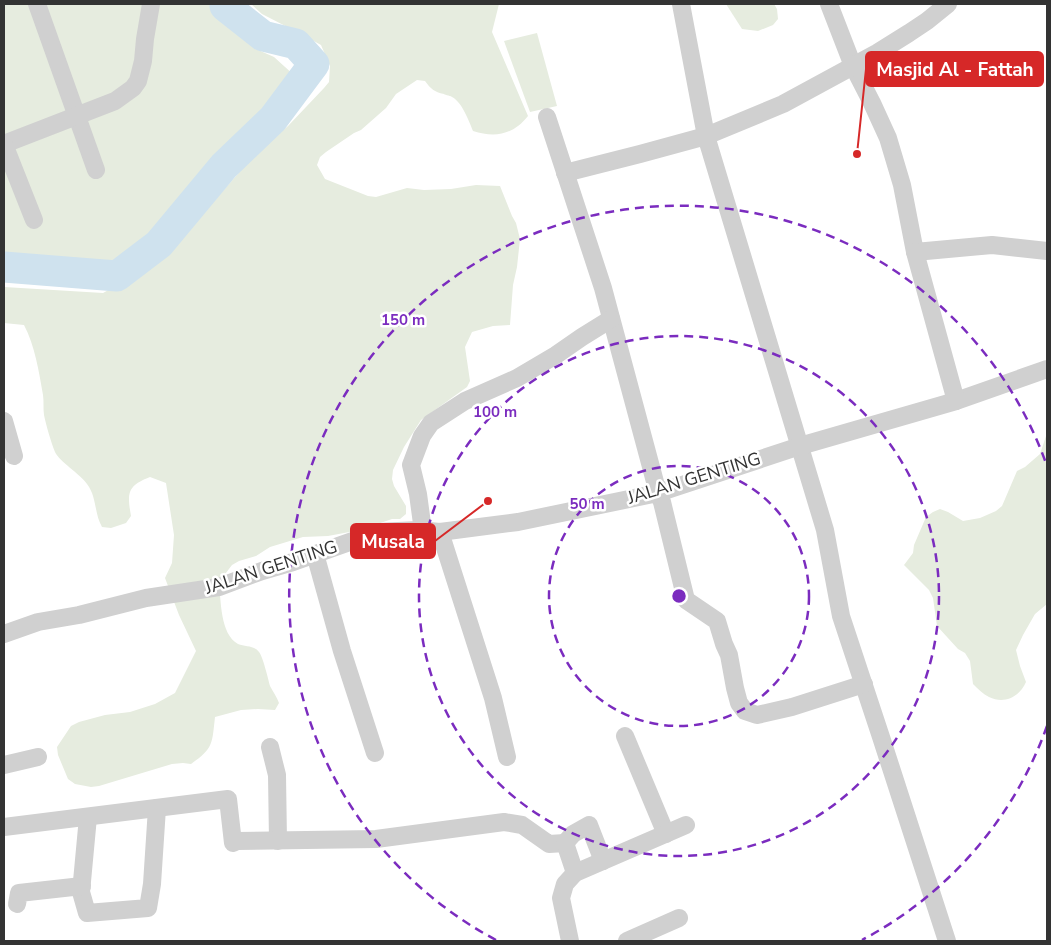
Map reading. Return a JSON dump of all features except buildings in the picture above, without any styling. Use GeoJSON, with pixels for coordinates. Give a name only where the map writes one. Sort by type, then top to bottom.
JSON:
{"type":"FeatureCollection","features":[{"type":"Feature","properties":{"kind":"street"},"geometry":{"type":"LineString","coordinates":[[37,4],[96,170]]}},
{"type":"Feature","properties":{"kind":"street"},"geometry":{"type":"LineString","coordinates":[[34,220],[4,144],[115,101],[133,88],[138,81],[144,61],[145,39],[151,4]]}},
{"type":"Feature","properties":{"kind":"street"},"geometry":{"type":"LineString","coordinates":[[680,4],[706,136],[824,530],[841,616],[947,941]]}},
{"type":"Feature","properties":{"kind":"street"},"geometry":{"type":"LineString","coordinates":[[829,4],[853,66],[888,138],[902,185],[915,252],[956,401]]}},
{"type":"Feature","properties":{"kind":"street"},"geometry":{"type":"LineString","coordinates":[[565,173],[706,136],[783,104],[909,33],[948,4]]}},
{"type":"Feature","properties":{"kind":"street"},"geometry":{"type":"LineString","coordinates":[[547,117],[603,288],[662,502],[686,600],[708,613],[717,621],[729,655],[739,703],[744,711],[757,716],[864,684]]}},
{"type":"Feature","properties":{"kind":"street"},"geometry":{"type":"LineString","coordinates":[[915,252],[992,245],[1047,251]]}},
{"type":"Feature","properties":{"kind":"street"},"geometry":{"type":"LineString","coordinates":[[507,757],[493,698],[478,649],[461,602],[431,531],[410,465],[422,436],[432,423],[465,401],[517,378],[611,319]]}},
{"type":"Feature","properties":{"kind":"street","name":"JALAN GENTING"},"geometry":{"type":"LineString","coordinates":[[4,634],[38,622],[79,615],[146,598],[219,587],[378,532],[431,531],[518,522],[658,493],[800,446],[956,401],[1047,369]]}},
{"type":"Feature","properties":{"kind":"street"},"geometry":{"type":"LineString","coordinates":[[4,421],[14,456]]}},
{"type":"Feature","properties":{"kind":"street"},"geometry":{"type":"LineString","coordinates":[[316,554],[342,651],[375,752]]}},
{"type":"Feature","properties":{"kind":"street"},"geometry":{"type":"LineString","coordinates":[[625,736],[666,834]]}},
{"type":"Feature","properties":{"kind":"street"},"geometry":{"type":"LineString","coordinates":[[270,747],[278,775],[278,841]]}},
{"type":"Feature","properties":{"kind":"street"},"geometry":{"type":"LineString","coordinates":[[4,765],[38,757]]}},
{"type":"Feature","properties":{"kind":"street"},"geometry":{"type":"LineString","coordinates":[[4,827],[228,799],[233,842],[376,839],[504,822],[522,825],[549,844],[565,843],[573,834],[589,825],[603,862]]}},
{"type":"Feature","properties":{"kind":"street"},"geometry":{"type":"LineString","coordinates":[[88,816],[81,892],[87,912],[148,908],[152,884],[157,808]]}},
{"type":"Feature","properties":{"kind":"street"},"geometry":{"type":"LineString","coordinates":[[570,941],[561,898],[565,884],[575,874],[686,825]]}},
{"type":"Feature","properties":{"kind":"street"},"geometry":{"type":"LineString","coordinates":[[565,843],[575,874]]}},
{"type":"Feature","properties":{"kind":"street"},"geometry":{"type":"LineString","coordinates":[[17,904],[19,893],[82,886]]}},
{"type":"Feature","properties":{"kind":"street"},"geometry":{"type":"LineString","coordinates":[[627,941],[679,918]]}},
{"type":"Feature","properties":{"kind":"shaded area"},"geometry":{"type":"Polygon","coordinates":[[[4,4],[222,4],[226,21],[249,44],[274,57],[295,76],[293,83],[243,137],[216,162],[207,176],[153,234],[119,261],[103,265],[68,265],[42,258],[4,255],[4,4]]]}},
{"type":"Feature","properties":{"kind":"shaded area"},"geometry":{"type":"Polygon","coordinates":[[[251,4],[499,4],[492,32],[528,116],[522,122],[510,131],[503,133],[489,134],[473,131],[465,112],[456,99],[435,91],[425,81],[417,80],[396,94],[386,108],[361,130],[320,157],[317,165],[325,179],[368,196],[376,197],[407,188],[424,190],[451,189],[476,185],[500,186],[516,223],[520,239],[513,285],[510,325],[493,326],[472,332],[465,347],[470,381],[467,387],[421,420],[404,447],[393,470],[392,479],[406,506],[406,514],[400,519],[392,519],[360,530],[328,536],[303,537],[270,547],[256,556],[232,565],[219,582],[221,607],[228,633],[238,644],[252,647],[261,655],[270,686],[279,703],[275,710],[241,710],[215,717],[212,739],[208,749],[191,764],[172,764],[99,786],[91,787],[75,784],[68,779],[58,755],[57,747],[71,726],[105,715],[130,712],[155,704],[175,693],[196,651],[179,615],[165,578],[172,563],[174,535],[166,483],[150,477],[142,480],[130,491],[131,516],[126,523],[111,528],[102,527],[90,489],[84,480],[55,452],[45,419],[38,368],[28,333],[24,325],[4,323],[4,287],[103,293],[134,276],[179,241],[255,154],[288,126],[324,88],[329,82],[330,66],[321,45],[262,14],[251,4]]]}},
{"type":"Feature","properties":{"kind":"shaded area"},"geometry":{"type":"Polygon","coordinates":[[[726,4],[774,4],[777,9],[778,19],[773,25],[758,31],[742,29],[726,4]]]}},
{"type":"Feature","properties":{"kind":"shaded area"},"geometry":{"type":"Polygon","coordinates":[[[537,33],[557,106],[530,112],[504,41],[537,33]]]}},
{"type":"Feature","properties":{"kind":"shaded area"},"geometry":{"type":"Polygon","coordinates":[[[1047,433],[1047,604],[1035,614],[1016,650],[1026,682],[1020,691],[1011,698],[995,699],[989,697],[973,684],[970,661],[965,653],[958,649],[937,626],[933,598],[929,590],[904,565],[913,553],[914,545],[926,517],[933,512],[940,509],[963,521],[980,518],[996,511],[1002,506],[1017,471],[1025,467],[1040,454],[1047,433]]]}},
{"type":"Feature","properties":{"kind":"waterway"},"geometry":{"type":"LineString","coordinates":[[4,267],[117,276],[159,244],[224,166],[273,119],[314,64],[296,44],[263,36],[225,6],[226,4]]}},
{"type":"Feature","properties":{"kind":"place","name":"Masjid Al - Fattah"},"geometry":{"type":"Point","coordinates":[857,154]}},
{"type":"Feature","properties":{"kind":"place","name":"Musala"},"geometry":{"type":"Point","coordinates":[488,501]}}]}
